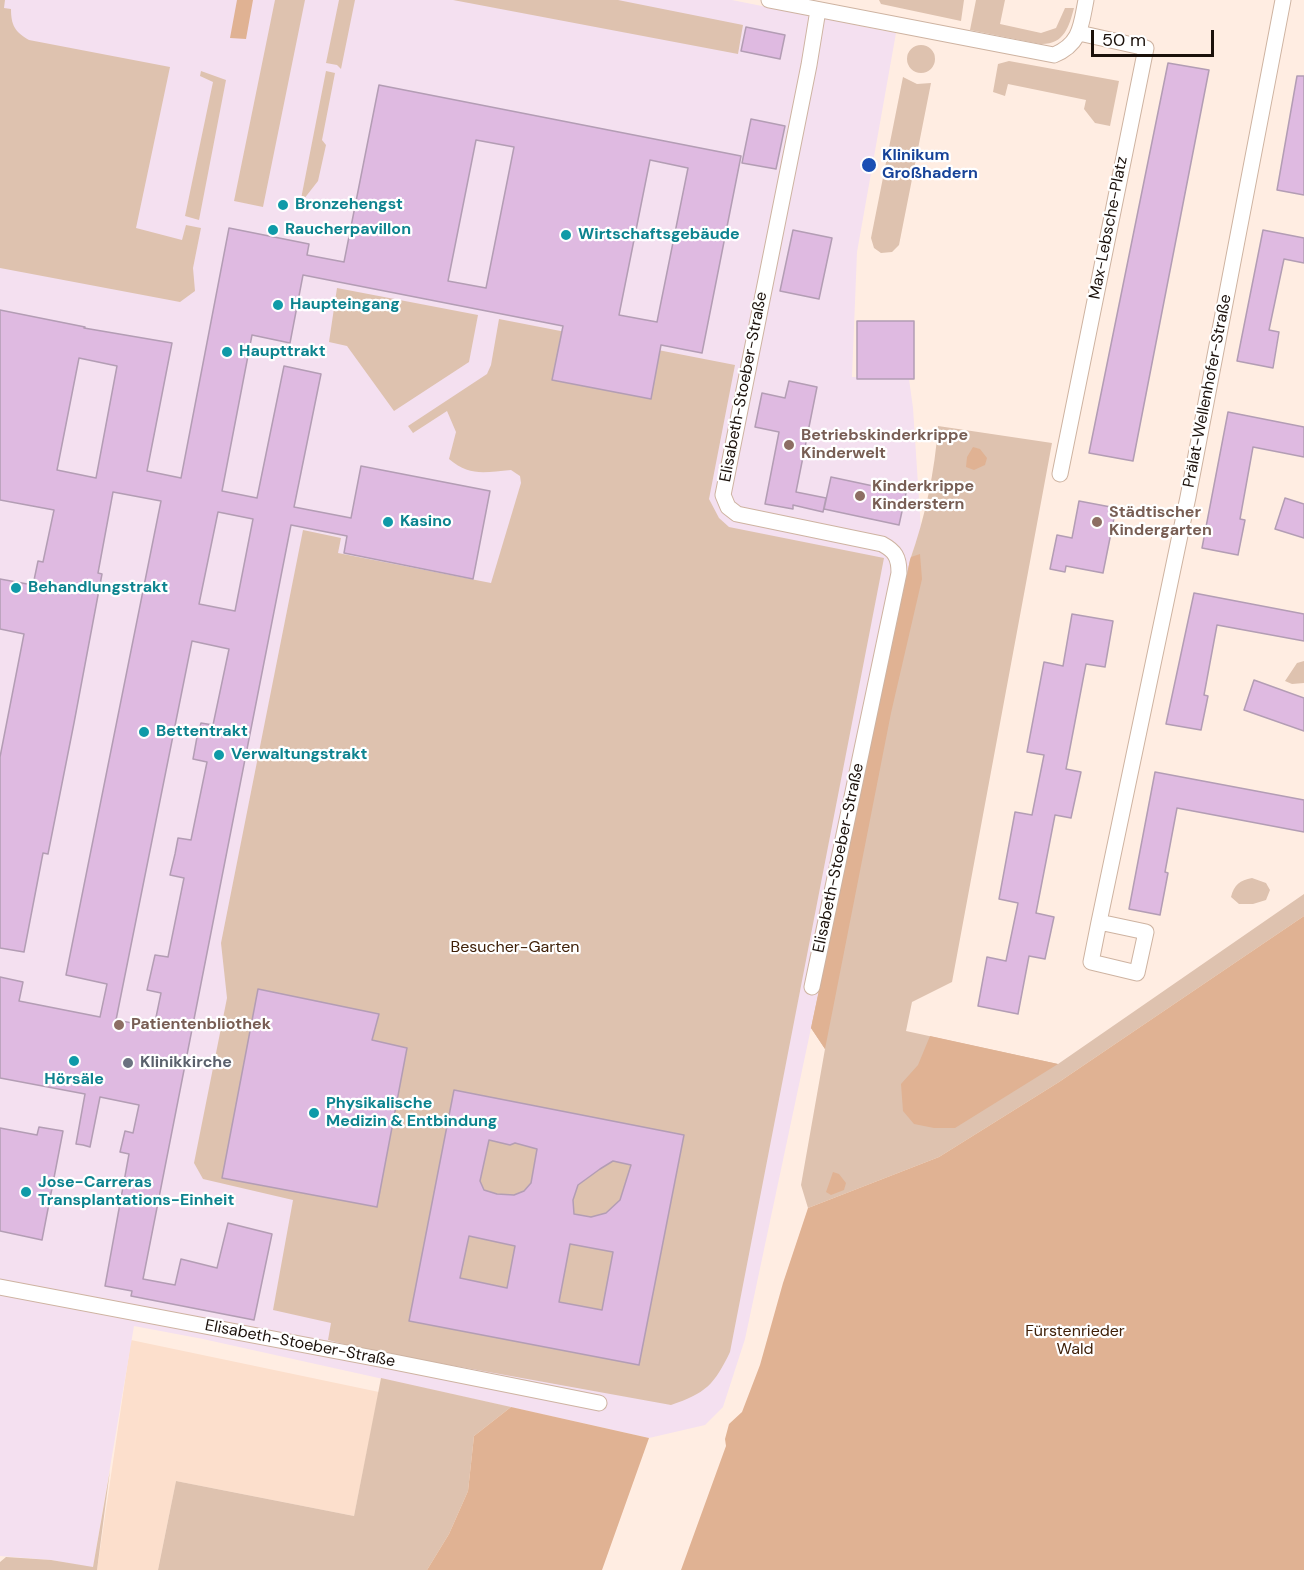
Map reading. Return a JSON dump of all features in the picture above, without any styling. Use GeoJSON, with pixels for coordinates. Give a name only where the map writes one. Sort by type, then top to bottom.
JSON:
{"type":"FeatureCollection","features":[{"type":"Feature","properties":{"kind":"street"},"geometry":{"type":"LineString","coordinates":[[769,0],[1054,55],[1068,47],[1079,33],[1086,0]]}},
{"type":"Feature","properties":{"kind":"street","name":"Prälat-Wellenhofer-Straße"},"geometry":{"type":"LineString","coordinates":[[1099,922],[1188,497],[1283,0]]}},
{"type":"Feature","properties":{"kind":"street","name":"Elisabeth-Stoeber-Straße"},"geometry":{"type":"LineString","coordinates":[[812,987],[899,573],[899,560],[894,550],[882,544],[737,514],[728,507],[723,495],[819,10]]}},
{"type":"Feature","properties":{"kind":"street","name":"Max-Lebsche-Platz"},"geometry":{"type":"LineString","coordinates":[[1060,474],[1146,48],[1079,33]]}},
{"type":"Feature","properties":{"kind":"street","name":"Elisabeth-Stoeber-Straße"},"geometry":{"type":"LineString","coordinates":[[0,1287],[599,1403]]}},
{"type":"Feature","properties":{"kind":"shaded area","name":"Klinikum Großhadern"},"geometry":{"type":"Polygon","coordinates":[[[0,0],[732,0],[896,33],[857,252],[852,377],[909,379],[921,530],[911,557],[745,1339],[723,1407],[705,1425],[649,1438],[203,1339],[134,1326],[93,1568],[51,1560],[0,1556],[0,0]]]}},
{"type":"Feature","properties":{"kind":"shaded area"},"geometry":{"type":"Polygon","coordinates":[[[131,1340],[379,1392],[354,1516],[176,1481],[158,1570],[97,1570],[131,1340]]]}},
{"type":"Feature","properties":{"kind":"green space"},"geometry":{"type":"Polygon","coordinates":[[[0,0],[5,0],[4,8],[11,9],[13,24],[17,31],[29,40],[170,67],[136,228],[182,240],[186,225],[201,228],[193,268],[195,291],[180,302],[0,268],[0,0]]]}},
{"type":"Feature","properties":{"kind":"green space"},"geometry":{"type":"Polygon","coordinates":[[[237,0],[253,0],[246,39],[230,38],[237,0]]]}},
{"type":"Feature","properties":{"kind":"green space"},"geometry":{"type":"Polygon","coordinates":[[[275,0],[305,0],[263,207],[234,201],[275,0]]]}},
{"type":"Feature","properties":{"kind":"green space"},"geometry":{"type":"Polygon","coordinates":[[[339,0],[355,0],[341,69],[337,65],[326,63],[339,0]]]}},
{"type":"Feature","properties":{"kind":"green space"},"geometry":{"type":"Polygon","coordinates":[[[453,0],[618,0],[743,25],[738,54],[453,0]]]}},
{"type":"Feature","properties":{"kind":"green space"},"geometry":{"type":"Polygon","coordinates":[[[879,0],[964,0],[961,21],[881,4],[879,0]]]}},
{"type":"Feature","properties":{"kind":"green space"},"geometry":{"type":"Polygon","coordinates":[[[976,0],[1005,0],[1000,24],[1041,33],[1056,28],[1065,8],[1074,8],[1064,34],[1048,44],[1040,44],[970,30],[976,0]]]}},
{"type":"Feature","properties":{"kind":"green space"},"geometry":{"type":"Polygon","coordinates":[[[921,45],[931,49],[935,59],[931,69],[921,73],[911,69],[907,59],[911,49],[921,45]]]}},
{"type":"Feature","properties":{"kind":"green space"},"geometry":{"type":"Polygon","coordinates":[[[1009,61],[1119,81],[1110,126],[1095,123],[1084,109],[1086,100],[1008,84],[1005,96],[993,92],[998,64],[1009,61]]]}},
{"type":"Feature","properties":{"kind":"green space"},"geometry":{"type":"Polygon","coordinates":[[[201,71],[226,80],[199,220],[185,216],[213,82],[200,76],[201,71]]]}},
{"type":"Feature","properties":{"kind":"green space"},"geometry":{"type":"Polygon","coordinates":[[[326,71],[335,73],[322,140],[326,145],[318,181],[300,204],[326,71]]]}},
{"type":"Feature","properties":{"kind":"green space"},"geometry":{"type":"Polygon","coordinates":[[[903,77],[917,84],[931,83],[899,245],[892,252],[881,253],[874,248],[871,238],[903,77]]]}},
{"type":"Feature","properties":{"kind":"green space"},"geometry":{"type":"Polygon","coordinates":[[[337,288],[478,315],[469,362],[394,411],[347,346],[329,342],[337,288]]]}},
{"type":"Feature","properties":{"kind":"green space","name":"Besucher-Garten"},"geometry":{"type":"Polygon","coordinates":[[[499,319],[735,365],[709,499],[719,518],[729,527],[884,558],[730,1352],[719,1373],[708,1386],[701,1392],[671,1405],[367,1350],[328,1340],[331,1323],[273,1310],[293,1200],[203,1179],[194,1163],[227,998],[221,943],[303,530],[341,538],[338,553],[491,583],[521,483],[520,476],[511,470],[471,471],[449,459],[456,432],[447,411],[413,433],[408,426],[487,374],[491,365],[499,319]]]}},
{"type":"Feature","properties":{"kind":"green space"},"geometry":{"type":"Polygon","coordinates":[[[938,426],[1052,443],[952,982],[912,1002],[906,1031],[1058,1064],[1304,894],[1304,916],[1059,1082],[939,1157],[808,1208],[801,1185],[825,1049],[811,1028],[910,560],[928,494],[938,426]]]}},
{"type":"Feature","properties":{"kind":"green space"},"geometry":{"type":"Polygon","coordinates":[[[973,447],[980,449],[987,458],[985,465],[974,470],[966,467],[967,457],[973,447]]]}},
{"type":"Feature","properties":{"kind":"green space"},"geometry":{"type":"Polygon","coordinates":[[[920,554],[922,579],[891,713],[825,1049],[811,1028],[910,560],[911,557],[920,554]]]}},
{"type":"Feature","properties":{"kind":"green space"},"geometry":{"type":"Polygon","coordinates":[[[1304,661],[1304,683],[1292,684],[1285,681],[1297,663],[1304,661]]]}},
{"type":"Feature","properties":{"kind":"green space"},"geometry":{"type":"Polygon","coordinates":[[[1252,878],[1266,883],[1270,890],[1266,900],[1253,904],[1239,904],[1231,897],[1234,889],[1244,880],[1252,878]]]}},
{"type":"Feature","properties":{"kind":"green space","name":"Fürstenrieder Wald"},"geometry":{"type":"Polygon","coordinates":[[[1304,916],[1304,1570],[681,1570],[726,1446],[725,1439],[729,1424],[742,1412],[760,1365],[783,1283],[808,1208],[939,1157],[1059,1082],[1304,916]]]}},
{"type":"Feature","properties":{"kind":"green space"},"geometry":{"type":"Polygon","coordinates":[[[930,1036],[1058,1064],[955,1128],[934,1128],[914,1124],[903,1111],[901,1084],[918,1065],[930,1036]]]}},
{"type":"Feature","properties":{"kind":"green space"},"geometry":{"type":"Polygon","coordinates":[[[833,1172],[839,1174],[846,1183],[844,1190],[831,1195],[826,1192],[833,1172]]]}},
{"type":"Feature","properties":{"kind":"green space"},"geometry":{"type":"Polygon","coordinates":[[[381,1378],[511,1407],[474,1436],[468,1491],[449,1534],[427,1570],[158,1570],[176,1481],[354,1516],[381,1378]]]}},
{"type":"Feature","properties":{"kind":"green space"},"geometry":{"type":"Polygon","coordinates":[[[511,1407],[649,1438],[602,1570],[427,1570],[449,1534],[468,1491],[474,1436],[511,1407]]]}},
{"type":"Feature","properties":{"kind":"green space"},"geometry":{"type":"Polygon","coordinates":[[[110,1470],[97,1570],[0,1570],[0,1562],[6,1557],[51,1560],[93,1567],[110,1470]]]}},
{"type":"Feature","properties":{"kind":"building"},"geometry":{"type":"Polygon","coordinates":[[[746,27],[785,35],[780,59],[741,51],[746,27]]]}},
{"type":"Feature","properties":{"kind":"building"},"geometry":{"type":"Polygon","coordinates":[[[1168,63],[1209,70],[1133,461],[1089,453],[1168,63]]]}},
{"type":"Feature","properties":{"kind":"building"},"geometry":{"type":"Polygon","coordinates":[[[1297,76],[1304,76],[1304,195],[1277,190],[1297,76]]]}},
{"type":"Feature","properties":{"kind":"building"},"geometry":{"type":"Polygon","coordinates":[[[379,85],[741,156],[702,353],[661,345],[651,399],[552,380],[563,326],[303,275],[290,343],[252,335],[222,491],[257,498],[284,366],[321,374],[294,507],[351,518],[361,466],[490,491],[473,579],[344,553],[347,536],[291,525],[143,1279],[175,1285],[181,1259],[217,1268],[228,1223],[272,1234],[254,1320],[131,1296],[132,1291],[105,1286],[129,1154],[120,1152],[125,1131],[133,1133],[139,1105],[100,1097],[90,1147],[76,1144],[85,1094],[0,1078],[0,977],[23,982],[19,1001],[100,1017],[107,984],[66,975],[161,501],[113,492],[98,573],[102,574],[74,723],[48,854],[43,853],[24,952],[0,948],[0,757],[24,634],[0,629],[0,579],[33,585],[38,561],[43,562],[54,510],[0,500],[0,310],[84,328],[172,343],[147,471],[181,478],[229,228],[309,244],[307,255],[344,262],[379,85]],[[476,140],[448,281],[486,288],[514,147],[476,140]],[[650,160],[619,315],[657,322],[688,168],[650,160]],[[79,358],[57,470],[96,478],[117,366],[79,358]],[[218,512],[199,604],[235,611],[253,519],[218,512]],[[192,641],[116,1020],[154,1027],[161,993],[147,990],[155,955],[168,957],[184,878],[170,875],[178,838],[191,840],[207,762],[193,759],[197,737],[201,723],[213,725],[229,649],[192,641]]]}},
{"type":"Feature","properties":{"kind":"building"},"geometry":{"type":"Polygon","coordinates":[[[751,119],[785,126],[776,169],[742,163],[751,119]]]}},
{"type":"Feature","properties":{"kind":"building"},"geometry":{"type":"Polygon","coordinates":[[[793,230],[832,238],[819,299],[780,291],[793,230]]]}},
{"type":"Feature","properties":{"kind":"building"},"geometry":{"type":"Polygon","coordinates":[[[1263,230],[1304,238],[1304,263],[1284,259],[1269,330],[1279,332],[1273,368],[1237,361],[1263,230]]]}},
{"type":"Feature","properties":{"kind":"building"},"geometry":{"type":"Polygon","coordinates":[[[857,321],[914,321],[914,379],[857,379],[857,321]]]}},
{"type":"Feature","properties":{"kind":"building"},"geometry":{"type":"Polygon","coordinates":[[[789,381],[817,387],[796,492],[826,498],[823,512],[793,505],[793,509],[765,504],[779,432],[755,427],[762,393],[785,398],[789,381]]]}},
{"type":"Feature","properties":{"kind":"building"},"geometry":{"type":"Polygon","coordinates":[[[1228,412],[1304,427],[1304,457],[1253,447],[1240,519],[1245,520],[1238,555],[1202,548],[1228,412]]]}},
{"type":"Feature","properties":{"kind":"building"},"geometry":{"type":"Polygon","coordinates":[[[831,477],[906,493],[899,525],[824,509],[831,477]]]}},
{"type":"Feature","properties":{"kind":"building"},"geometry":{"type":"Polygon","coordinates":[[[1285,498],[1304,504],[1304,538],[1275,529],[1285,498]]]}},
{"type":"Feature","properties":{"kind":"building"},"geometry":{"type":"Polygon","coordinates":[[[1079,501],[1116,508],[1103,573],[1066,566],[1065,572],[1050,569],[1057,535],[1072,538],[1079,501]]]}},
{"type":"Feature","properties":{"kind":"building"},"geometry":{"type":"Polygon","coordinates":[[[1194,593],[1304,614],[1304,641],[1217,625],[1204,695],[1208,696],[1201,730],[1166,724],[1194,593]]]}},
{"type":"Feature","properties":{"kind":"building"},"geometry":{"type":"Polygon","coordinates":[[[1072,614],[1113,621],[1105,667],[1086,664],[1066,769],[1081,772],[1071,818],[1055,815],[1036,913],[1054,917],[1045,959],[1029,956],[1018,1014],[978,1006],[987,957],[1006,961],[1018,903],[999,899],[1015,812],[1032,815],[1044,755],[1027,752],[1044,662],[1063,666],[1072,614]]]}},
{"type":"Feature","properties":{"kind":"building"},"geometry":{"type":"Polygon","coordinates":[[[1254,680],[1304,698],[1304,731],[1244,710],[1254,680]]]}},
{"type":"Feature","properties":{"kind":"building"},"geometry":{"type":"Polygon","coordinates":[[[1155,772],[1304,800],[1304,832],[1177,808],[1165,872],[1168,873],[1160,915],[1129,909],[1155,772]]]}},
{"type":"Feature","properties":{"kind":"building","name":"Physikalische Medizin & Entbindung"},"geometry":{"type":"Polygon","coordinates":[[[258,989],[379,1014],[372,1040],[407,1048],[377,1207],[222,1178],[258,989]]]}},
{"type":"Feature","properties":{"kind":"building"},"geometry":{"type":"Polygon","coordinates":[[[454,1090],[684,1135],[639,1365],[409,1321],[454,1090]],[[489,1140],[480,1181],[484,1190],[497,1194],[514,1195],[524,1191],[531,1183],[537,1149],[515,1143],[510,1145],[489,1140]],[[613,1161],[578,1185],[573,1200],[574,1214],[591,1217],[606,1213],[620,1200],[631,1165],[613,1161]],[[469,1236],[460,1278],[507,1288],[515,1246],[469,1236]],[[570,1244],[559,1302],[602,1310],[613,1252],[570,1244]]]}},
{"type":"Feature","properties":{"kind":"building","name":"Jose-Carreras Transplantations-Einheit"},"geometry":{"type":"Polygon","coordinates":[[[39,1127],[63,1131],[42,1240],[0,1231],[0,1128],[37,1135],[39,1127]]]}},
{"type":"Feature","properties":{"kind":"place","name":"Klinikum Großhadern"},"geometry":{"type":"Point","coordinates":[869,165]}},
{"type":"Feature","properties":{"kind":"place","name":"Bronzehengst"},"geometry":{"type":"Point","coordinates":[283,205]}},
{"type":"Feature","properties":{"kind":"place","name":"Raucherpavillon"},"geometry":{"type":"Point","coordinates":[273,230]}},
{"type":"Feature","properties":{"kind":"place","name":"Wirtschaftsgebäude"},"geometry":{"type":"Point","coordinates":[566,235]}},
{"type":"Feature","properties":{"kind":"place","name":"Haupteingang"},"geometry":{"type":"Point","coordinates":[278,305]}},
{"type":"Feature","properties":{"kind":"place","name":"Haupttrakt"},"geometry":{"type":"Point","coordinates":[227,352]}},
{"type":"Feature","properties":{"kind":"place","name":"Betriebskinderkrippe Kinderwelt"},"geometry":{"type":"Point","coordinates":[789,445]}},
{"type":"Feature","properties":{"kind":"place","name":"Kinderkrippe Kinderstern"},"geometry":{"type":"Point","coordinates":[860,496]}},
{"type":"Feature","properties":{"kind":"place","name":"Kasino"},"geometry":{"type":"Point","coordinates":[388,522]}},
{"type":"Feature","properties":{"kind":"place","name":"Städtischer Kindergarten"},"geometry":{"type":"Point","coordinates":[1097,522]}},
{"type":"Feature","properties":{"kind":"place","name":"Behandlungstrakt"},"geometry":{"type":"Point","coordinates":[16,588]}},
{"type":"Feature","properties":{"kind":"place","name":"Bettentrakt"},"geometry":{"type":"Point","coordinates":[144,732]}},
{"type":"Feature","properties":{"kind":"place","name":"Verwaltungstrakt"},"geometry":{"type":"Point","coordinates":[219,755]}},
{"type":"Feature","properties":{"kind":"place","name":"Patientenbliothek"},"geometry":{"type":"Point","coordinates":[119,1025]}},
{"type":"Feature","properties":{"kind":"place","name":"Hörsäle"},"geometry":{"type":"Point","coordinates":[74,1061]}},
{"type":"Feature","properties":{"kind":"place","name":"Klinikkirche"},"geometry":{"type":"Point","coordinates":[128,1063]}},
{"type":"Feature","properties":{"kind":"place","name":"Physikalische Medizin & Entbindung"},"geometry":{"type":"Point","coordinates":[314,1113]}},
{"type":"Feature","properties":{"kind":"place","name":"Jose-Carreras Transplantations-Einheit"},"geometry":{"type":"Point","coordinates":[26,1192]}}]}
